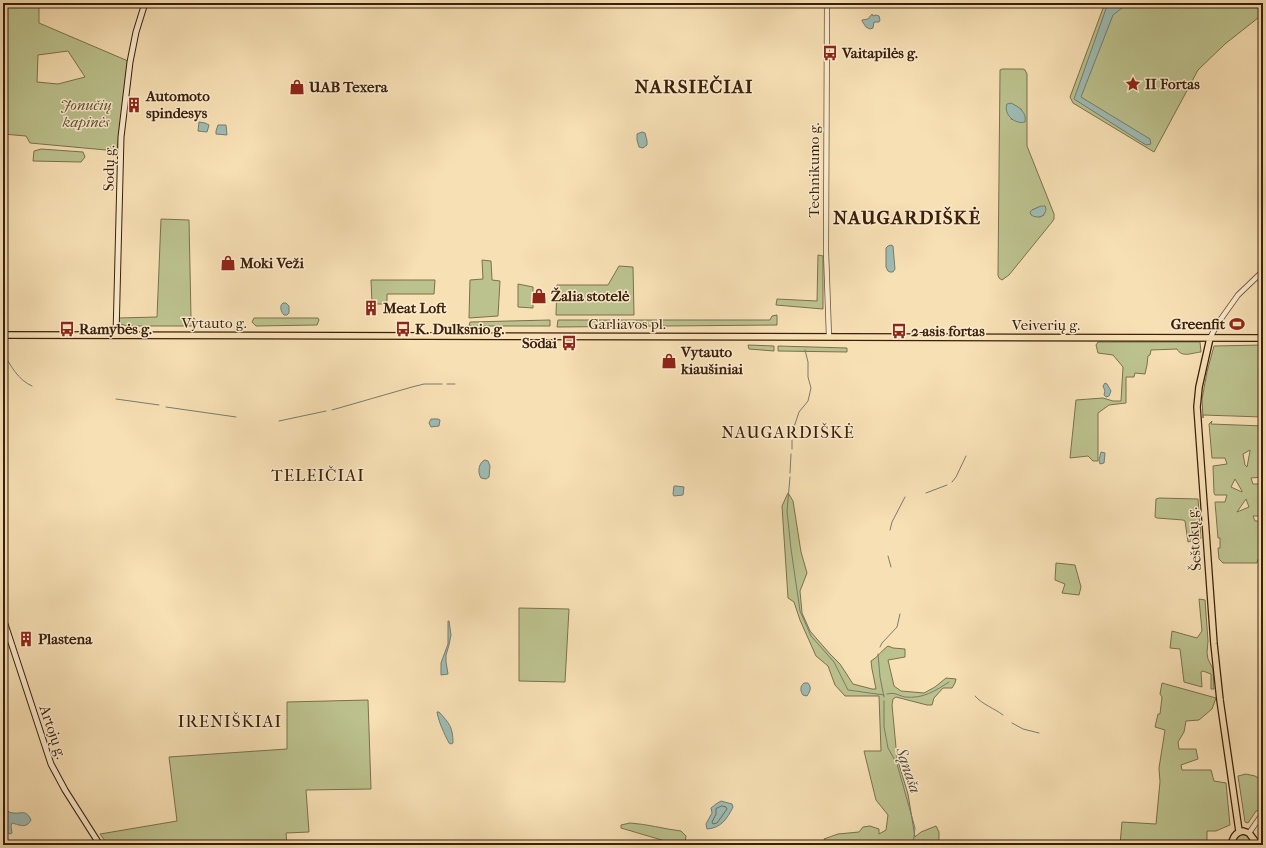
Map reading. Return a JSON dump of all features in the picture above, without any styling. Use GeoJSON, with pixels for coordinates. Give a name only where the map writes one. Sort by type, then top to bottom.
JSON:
{"type":"FeatureCollection","features":[{"type":"Feature","properties":{"kind":"main road","name":"Sodų g."},"geometry":{"type":"LineString","coordinates":[[116,335],[121,137],[130,62],[136,32],[145,3]]}},
{"type":"Feature","properties":{"kind":"main road","name":"Vytauto g."},"geometry":{"type":"LineString","coordinates":[[3,335],[424,336]]}},
{"type":"Feature","properties":{"kind":"main road","name":"Garliavos pl."},"geometry":{"type":"LineString","coordinates":[[424,336],[829,337]]}},
{"type":"Feature","properties":{"kind":"main road","name":"Veiverių g."},"geometry":{"type":"LineString","coordinates":[[829,337],[1263,338]]}},
{"type":"Feature","properties":{"kind":"main road","name":"Šeštokų g."},"geometry":{"type":"LineString","coordinates":[[1210,338],[1199,387],[1197,407],[1214,644],[1220,700],[1227,739],[1239,831]]}},
{"type":"Feature","properties":{"kind":"main road","name":"Artojų g."},"geometry":{"type":"LineString","coordinates":[[3,618],[51,764],[65,790],[100,845]]}},
{"type":"Feature","properties":{"kind":"main road"},"geometry":{"type":"LineString","coordinates":[[1231,845],[1234,837],[1239,831],[1249,833],[1258,845]]}},
{"type":"Feature","properties":{"kind":"street","name":"Technikumo g."},"geometry":{"type":"LineString","coordinates":[[827,3],[826,251],[829,337]]}},
{"type":"Feature","properties":{"kind":"street"},"geometry":{"type":"LineString","coordinates":[[1210,338],[1218,323],[1238,294],[1263,271]]}},
{"type":"Feature","properties":{"kind":"street"},"geometry":{"type":"LineString","coordinates":[[1249,833],[1263,813]]}},
{"type":"Feature","properties":{"kind":"green space","name":"Jonučių kapinės"},"geometry":{"type":"Polygon","coordinates":[[[3,3],[39,3],[39,23],[128,61],[117,151],[30,143],[26,136],[3,134],[3,3]],[[68,51],[38,55],[37,82],[58,84],[85,77],[68,51]]]}},
{"type":"Feature","properties":{"kind":"green space","name":"II Fortas"},"geometry":{"type":"Polygon","coordinates":[[[1105,3],[1263,3],[1263,14],[1225,44],[1198,70],[1154,152],[1073,103],[1070,97],[1105,3]]]}},
{"type":"Feature","properties":{"kind":"green space"},"geometry":{"type":"Polygon","coordinates":[[[1023,69],[1027,74],[1027,146],[1054,214],[1054,219],[1052,222],[1009,275],[1002,280],[998,275],[1000,70],[1023,69]],[[1014,105],[1010,116],[1012,120],[1022,110],[1014,105]],[[1039,207],[1032,210],[1034,216],[1040,217],[1044,215],[1039,207]]]}},
{"type":"Feature","properties":{"kind":"green space"},"geometry":{"type":"Polygon","coordinates":[[[41,149],[83,152],[85,157],[81,162],[33,161],[34,151],[41,149]]]}},
{"type":"Feature","properties":{"kind":"green space"},"geometry":{"type":"Polygon","coordinates":[[[161,219],[189,220],[191,317],[195,319],[195,324],[191,326],[128,326],[119,324],[119,318],[157,317],[161,219]]]}},
{"type":"Feature","properties":{"kind":"green space"},"geometry":{"type":"Polygon","coordinates":[[[818,255],[823,256],[823,309],[776,305],[777,299],[817,301],[818,255]]]}},
{"type":"Feature","properties":{"kind":"green space"},"geometry":{"type":"Polygon","coordinates":[[[482,260],[491,261],[492,280],[500,281],[498,316],[469,318],[470,280],[483,279],[482,260]]]}},
{"type":"Feature","properties":{"kind":"green space"},"geometry":{"type":"Polygon","coordinates":[[[619,266],[633,267],[634,315],[556,315],[557,285],[608,285],[619,266]]]}},
{"type":"Feature","properties":{"kind":"green space"},"geometry":{"type":"Polygon","coordinates":[[[371,280],[435,280],[434,294],[387,294],[387,304],[372,304],[371,280]]]}},
{"type":"Feature","properties":{"kind":"green space"},"geometry":{"type":"Polygon","coordinates":[[[518,284],[533,287],[533,308],[518,307],[518,284]]]}},
{"type":"Feature","properties":{"kind":"green space"},"geometry":{"type":"Polygon","coordinates":[[[777,315],[777,325],[557,327],[558,320],[770,320],[772,316],[777,315]]]}},
{"type":"Feature","properties":{"kind":"green space"},"geometry":{"type":"Polygon","coordinates":[[[254,318],[318,318],[319,320],[317,325],[256,326],[252,322],[254,318]]]}},
{"type":"Feature","properties":{"kind":"green space"},"geometry":{"type":"Polygon","coordinates":[[[550,320],[550,326],[469,326],[470,322],[550,320]]]}},
{"type":"Feature","properties":{"kind":"green space"},"geometry":{"type":"Polygon","coordinates":[[[1098,342],[1200,342],[1201,352],[1184,354],[1179,352],[1177,349],[1151,350],[1150,355],[1148,356],[1145,374],[1135,373],[1134,377],[1126,377],[1126,403],[1109,405],[1098,413],[1098,461],[1093,461],[1088,456],[1070,458],[1076,400],[1103,398],[1113,401],[1121,401],[1123,367],[1113,355],[1098,353],[1096,345],[1098,342]]]}},
{"type":"Feature","properties":{"kind":"green space"},"geometry":{"type":"Polygon","coordinates":[[[748,345],[774,346],[774,351],[749,349],[748,345]]]}},
{"type":"Feature","properties":{"kind":"green space"},"geometry":{"type":"Polygon","coordinates":[[[1263,345],[1263,417],[1203,415],[1203,418],[1202,399],[1214,346],[1263,345]]]}},
{"type":"Feature","properties":{"kind":"green space"},"geometry":{"type":"Polygon","coordinates":[[[778,346],[847,348],[847,352],[778,351],[778,346]]]}},
{"type":"Feature","properties":{"kind":"green space"},"geometry":{"type":"Polygon","coordinates":[[[1212,421],[1211,424],[1263,426],[1263,477],[1251,478],[1253,484],[1263,484],[1263,516],[1253,516],[1255,521],[1263,521],[1263,559],[1258,559],[1257,563],[1223,563],[1219,559],[1218,548],[1220,548],[1220,538],[1218,538],[1215,502],[1225,502],[1227,495],[1215,495],[1214,493],[1213,466],[1227,464],[1225,458],[1212,458],[1209,424],[1212,421]],[[1250,451],[1243,454],[1245,465],[1247,467],[1250,451]],[[1235,479],[1231,487],[1242,492],[1235,479]],[[1246,499],[1237,512],[1249,507],[1246,499]]]}},
{"type":"Feature","properties":{"kind":"green space"},"geometry":{"type":"Polygon","coordinates":[[[788,493],[793,501],[801,552],[807,573],[800,591],[802,613],[810,631],[840,664],[853,684],[876,689],[871,661],[888,646],[905,649],[905,657],[888,660],[894,686],[901,691],[924,693],[935,687],[946,678],[956,679],[952,688],[943,688],[934,698],[932,705],[896,697],[893,699],[892,705],[897,758],[908,794],[915,837],[921,832],[936,826],[939,832],[939,845],[852,845],[849,841],[837,845],[827,845],[824,839],[838,834],[859,832],[863,827],[870,826],[879,829],[879,834],[886,830],[888,815],[876,800],[864,751],[881,751],[879,696],[845,696],[835,685],[828,666],[816,656],[800,620],[794,602],[788,598],[782,506],[788,493]]]}},
{"type":"Feature","properties":{"kind":"green space"},"geometry":{"type":"Polygon","coordinates":[[[1156,499],[1198,499],[1201,538],[1188,542],[1185,521],[1155,517],[1156,499]]]}},
{"type":"Feature","properties":{"kind":"green space"},"geometry":{"type":"Polygon","coordinates":[[[1056,563],[1075,565],[1081,587],[1079,595],[1062,593],[1065,584],[1055,580],[1056,563]]]}},
{"type":"Feature","properties":{"kind":"green space"},"geometry":{"type":"Polygon","coordinates":[[[1199,599],[1205,600],[1208,641],[1207,653],[1213,669],[1214,689],[1211,689],[1211,674],[1203,671],[1201,672],[1202,687],[1184,682],[1180,649],[1170,648],[1172,631],[1197,638],[1202,631],[1199,599]]]}},
{"type":"Feature","properties":{"kind":"green space"},"geometry":{"type":"Polygon","coordinates":[[[519,608],[569,609],[565,682],[519,681],[519,608]]]}},
{"type":"Feature","properties":{"kind":"green space"},"geometry":{"type":"Polygon","coordinates":[[[1162,683],[1216,698],[1212,709],[1199,720],[1186,721],[1184,732],[1178,742],[1179,749],[1196,749],[1198,759],[1181,765],[1182,770],[1211,770],[1214,781],[1226,783],[1230,825],[1216,831],[1207,831],[1207,845],[1120,845],[1122,822],[1156,824],[1160,782],[1159,768],[1165,730],[1155,727],[1158,714],[1160,714],[1162,697],[1160,694],[1162,683]]]}},
{"type":"Feature","properties":{"kind":"green space"},"geometry":{"type":"Polygon","coordinates":[[[368,700],[371,789],[306,790],[309,832],[286,833],[287,845],[108,845],[100,834],[177,821],[169,757],[287,749],[287,702],[368,700]]]}},
{"type":"Feature","properties":{"kind":"green space"},"geometry":{"type":"Polygon","coordinates":[[[1246,774],[1255,776],[1263,781],[1263,808],[1256,811],[1248,823],[1245,822],[1238,776],[1246,774]]]}},
{"type":"Feature","properties":{"kind":"green space"},"geometry":{"type":"Polygon","coordinates":[[[630,823],[681,831],[686,836],[685,843],[682,845],[669,845],[665,841],[621,828],[621,825],[630,823]]]}},
{"type":"Feature","properties":{"kind":"green space"},"geometry":{"type":"Polygon","coordinates":[[[1238,834],[1247,834],[1255,845],[1233,845],[1238,834]]]}},
{"type":"Feature","properties":{"kind":"water"},"geometry":{"type":"Polygon","coordinates":[[[1108,3],[1125,3],[1122,8],[1113,15],[1081,97],[1150,139],[1151,144],[1146,145],[1074,99],[1108,3]]]}},
{"type":"Feature","properties":{"kind":"water"},"geometry":{"type":"Polygon","coordinates":[[[872,14],[873,16],[879,16],[880,20],[879,22],[874,22],[873,28],[870,29],[866,27],[862,20],[868,19],[872,14]]]}},
{"type":"Feature","properties":{"kind":"water"},"geometry":{"type":"Polygon","coordinates":[[[1011,103],[1024,113],[1025,122],[1017,122],[1008,115],[1006,108],[1007,104],[1011,103]]]}},
{"type":"Feature","properties":{"kind":"water"},"geometry":{"type":"Polygon","coordinates":[[[199,122],[209,125],[207,132],[198,131],[199,122]]]}},
{"type":"Feature","properties":{"kind":"water"},"geometry":{"type":"Polygon","coordinates":[[[218,125],[226,125],[227,135],[216,134],[218,125]]]}},
{"type":"Feature","properties":{"kind":"water"},"geometry":{"type":"Polygon","coordinates":[[[642,132],[645,133],[647,141],[647,145],[643,148],[639,147],[637,140],[637,134],[642,132]]]}},
{"type":"Feature","properties":{"kind":"water"},"geometry":{"type":"Polygon","coordinates":[[[1045,206],[1046,209],[1043,215],[1036,217],[1031,215],[1030,212],[1032,210],[1045,206]]]}},
{"type":"Feature","properties":{"kind":"water"},"geometry":{"type":"Polygon","coordinates":[[[891,245],[893,246],[895,269],[893,272],[888,271],[886,267],[886,248],[891,245]]]}},
{"type":"Feature","properties":{"kind":"water"},"geometry":{"type":"Polygon","coordinates":[[[283,303],[286,303],[289,306],[289,313],[287,315],[284,315],[281,311],[281,306],[283,303]]]}},
{"type":"Feature","properties":{"kind":"water"},"geometry":{"type":"Polygon","coordinates":[[[1105,383],[1111,391],[1109,396],[1106,397],[1104,395],[1105,391],[1103,386],[1105,383]]]}},
{"type":"Feature","properties":{"kind":"water"},"geometry":{"type":"Polygon","coordinates":[[[431,419],[440,420],[439,426],[431,427],[429,423],[431,419]]]}},
{"type":"Feature","properties":{"kind":"water"},"geometry":{"type":"Polygon","coordinates":[[[1101,452],[1105,453],[1104,463],[1100,464],[1099,460],[1101,452]]]}},
{"type":"Feature","properties":{"kind":"water"},"geometry":{"type":"Polygon","coordinates":[[[485,460],[488,461],[490,466],[489,477],[486,479],[481,478],[479,470],[481,463],[485,460]]]}},
{"type":"Feature","properties":{"kind":"water"},"geometry":{"type":"Polygon","coordinates":[[[674,486],[684,487],[683,495],[674,496],[674,486]]]}},
{"type":"Feature","properties":{"kind":"water"},"geometry":{"type":"Polygon","coordinates":[[[448,621],[451,635],[446,655],[448,674],[441,675],[441,663],[448,644],[448,621]]]}},
{"type":"Feature","properties":{"kind":"water"},"geometry":{"type":"Polygon","coordinates":[[[804,683],[808,683],[810,686],[810,691],[807,696],[803,695],[801,690],[804,683]]]}},
{"type":"Feature","properties":{"kind":"water"},"geometry":{"type":"Polygon","coordinates":[[[437,712],[439,712],[450,726],[453,738],[453,743],[451,744],[449,743],[444,732],[437,712]]]}},
{"type":"Feature","properties":{"kind":"water"},"geometry":{"type":"Polygon","coordinates":[[[721,801],[732,804],[733,807],[720,825],[707,829],[706,824],[712,813],[711,808],[721,801]]]}},
{"type":"Feature","properties":{"kind":"water"},"geometry":{"type":"Polygon","coordinates":[[[3,810],[12,813],[25,813],[31,820],[27,825],[12,823],[12,833],[10,834],[3,830],[3,810]]]}},
{"type":"Feature","properties":{"kind":"waterway"},"geometry":{"type":"LineString","coordinates":[[792,437],[799,412],[808,401],[811,388],[808,377],[808,362],[805,350]]}},
{"type":"Feature","properties":{"kind":"waterway"},"geometry":{"type":"LineString","coordinates":[[3,352],[19,376],[32,386]]}},
{"type":"Feature","properties":{"kind":"waterway"},"geometry":{"type":"LineString","coordinates":[[332,410],[424,384],[442,384]]}},
{"type":"Feature","properties":{"kind":"waterway"},"geometry":{"type":"LineString","coordinates":[[447,384],[455,384]]}},
{"type":"Feature","properties":{"kind":"waterway"},"geometry":{"type":"LineString","coordinates":[[116,399],[159,405]]}},
{"type":"Feature","properties":{"kind":"waterway"},"geometry":{"type":"LineString","coordinates":[[166,407],[236,417]]}},
{"type":"Feature","properties":{"kind":"waterway"},"geometry":{"type":"LineString","coordinates":[[279,421],[326,411]]}},
{"type":"Feature","properties":{"kind":"waterway"},"geometry":{"type":"LineString","coordinates":[[792,440],[792,449]]}},
{"type":"Feature","properties":{"kind":"waterway"},"geometry":{"type":"LineString","coordinates":[[790,473],[791,454]]}},
{"type":"Feature","properties":{"kind":"waterway"},"geometry":{"type":"LineString","coordinates":[[952,482],[966,456]]}},
{"type":"Feature","properties":{"kind":"waterway"},"geometry":{"type":"LineString","coordinates":[[790,477],[787,511],[800,611],[811,636],[834,662],[848,690],[884,695]]}},
{"type":"Feature","properties":{"kind":"waterway"},"geometry":{"type":"LineString","coordinates":[[926,493],[947,485]]}},
{"type":"Feature","properties":{"kind":"waterway"},"geometry":{"type":"LineString","coordinates":[[890,530],[892,522],[905,497]]}},
{"type":"Feature","properties":{"kind":"waterway"},"geometry":{"type":"LineString","coordinates":[[888,556],[891,567]]}},
{"type":"Feature","properties":{"kind":"waterway"},"geometry":{"type":"LineString","coordinates":[[880,647],[897,627],[900,614]]}},
{"type":"Feature","properties":{"kind":"waterway"},"geometry":{"type":"LineString","coordinates":[[878,654],[884,697]]}},
{"type":"Feature","properties":{"kind":"waterway"},"geometry":{"type":"LineString","coordinates":[[887,694],[890,693],[905,697],[918,697],[934,691],[949,682]]}},
{"type":"Feature","properties":{"kind":"waterway"},"geometry":{"type":"LineString","coordinates":[[975,696],[981,702],[1003,715]]}},
{"type":"Feature","properties":{"kind":"waterway","name":"Sąnaša"},"geometry":{"type":"LineString","coordinates":[[884,701],[884,727],[888,748],[897,764],[915,828],[913,845]]}},
{"type":"Feature","properties":{"kind":"waterway"},"geometry":{"type":"LineString","coordinates":[[1012,723],[1023,729],[1039,733]]}},
{"type":"Feature","properties":{"kind":"place","name":"Vaitapilės g."},"geometry":{"type":"Point","coordinates":[830,53]}},
{"type":"Feature","properties":{"kind":"place","name":"II Fortas"},"geometry":{"type":"Point","coordinates":[1133,84]}},
{"type":"Feature","properties":{"kind":"place","name":"UAB Texera"},"geometry":{"type":"Point","coordinates":[297,87]}},
{"type":"Feature","properties":{"kind":"place","name":"Automoto spindesys"},"geometry":{"type":"Point","coordinates":[134,105]}},
{"type":"Feature","properties":{"kind":"place","name":"Moki Veži"},"geometry":{"type":"Point","coordinates":[228,263]}},
{"type":"Feature","properties":{"kind":"place","name":"Žalia stotelė"},"geometry":{"type":"Point","coordinates":[539,296]}},
{"type":"Feature","properties":{"kind":"place","name":"Meat Loft"},"geometry":{"type":"Point","coordinates":[371,308]}},
{"type":"Feature","properties":{"kind":"place","name":"Greenfit"},"geometry":{"type":"Point","coordinates":[1237,324]}},
{"type":"Feature","properties":{"kind":"place","name":"Ramybės g."},"geometry":{"type":"Point","coordinates":[67,329]}},
{"type":"Feature","properties":{"kind":"place","name":"K. Dulksnio g."},"geometry":{"type":"Point","coordinates":[403,329]}},
{"type":"Feature","properties":{"kind":"place","name":"2-asis fortas"},"geometry":{"type":"Point","coordinates":[899,331]}},
{"type":"Feature","properties":{"kind":"place","name":"Sodai"},"geometry":{"type":"Point","coordinates":[569,343]}},
{"type":"Feature","properties":{"kind":"place","name":"Vytauto kiaušiniai"},"geometry":{"type":"Point","coordinates":[669,361]}},
{"type":"Feature","properties":{"kind":"place","name":"Plastena"},"geometry":{"type":"Point","coordinates":[26,639]}},
{"type":"Feature","properties":{"kind":"district","name":"NARSIEČIAI"},"geometry":{"type":"Point","coordinates":[694,86]}},
{"type":"Feature","properties":{"kind":"district","name":"NAUGARDIŠKĖ"},"geometry":{"type":"Point","coordinates":[907,217]}},
{"type":"Feature","properties":{"kind":"district","name":"NAUGARDIŠKĖ"},"geometry":{"type":"Point","coordinates":[788,432]}},
{"type":"Feature","properties":{"kind":"district","name":"TELEIČIAI"},"geometry":{"type":"Point","coordinates":[318,475]}},
{"type":"Feature","properties":{"kind":"district","name":"IRENIŠKIAI"},"geometry":{"type":"Point","coordinates":[230,721]}}]}
